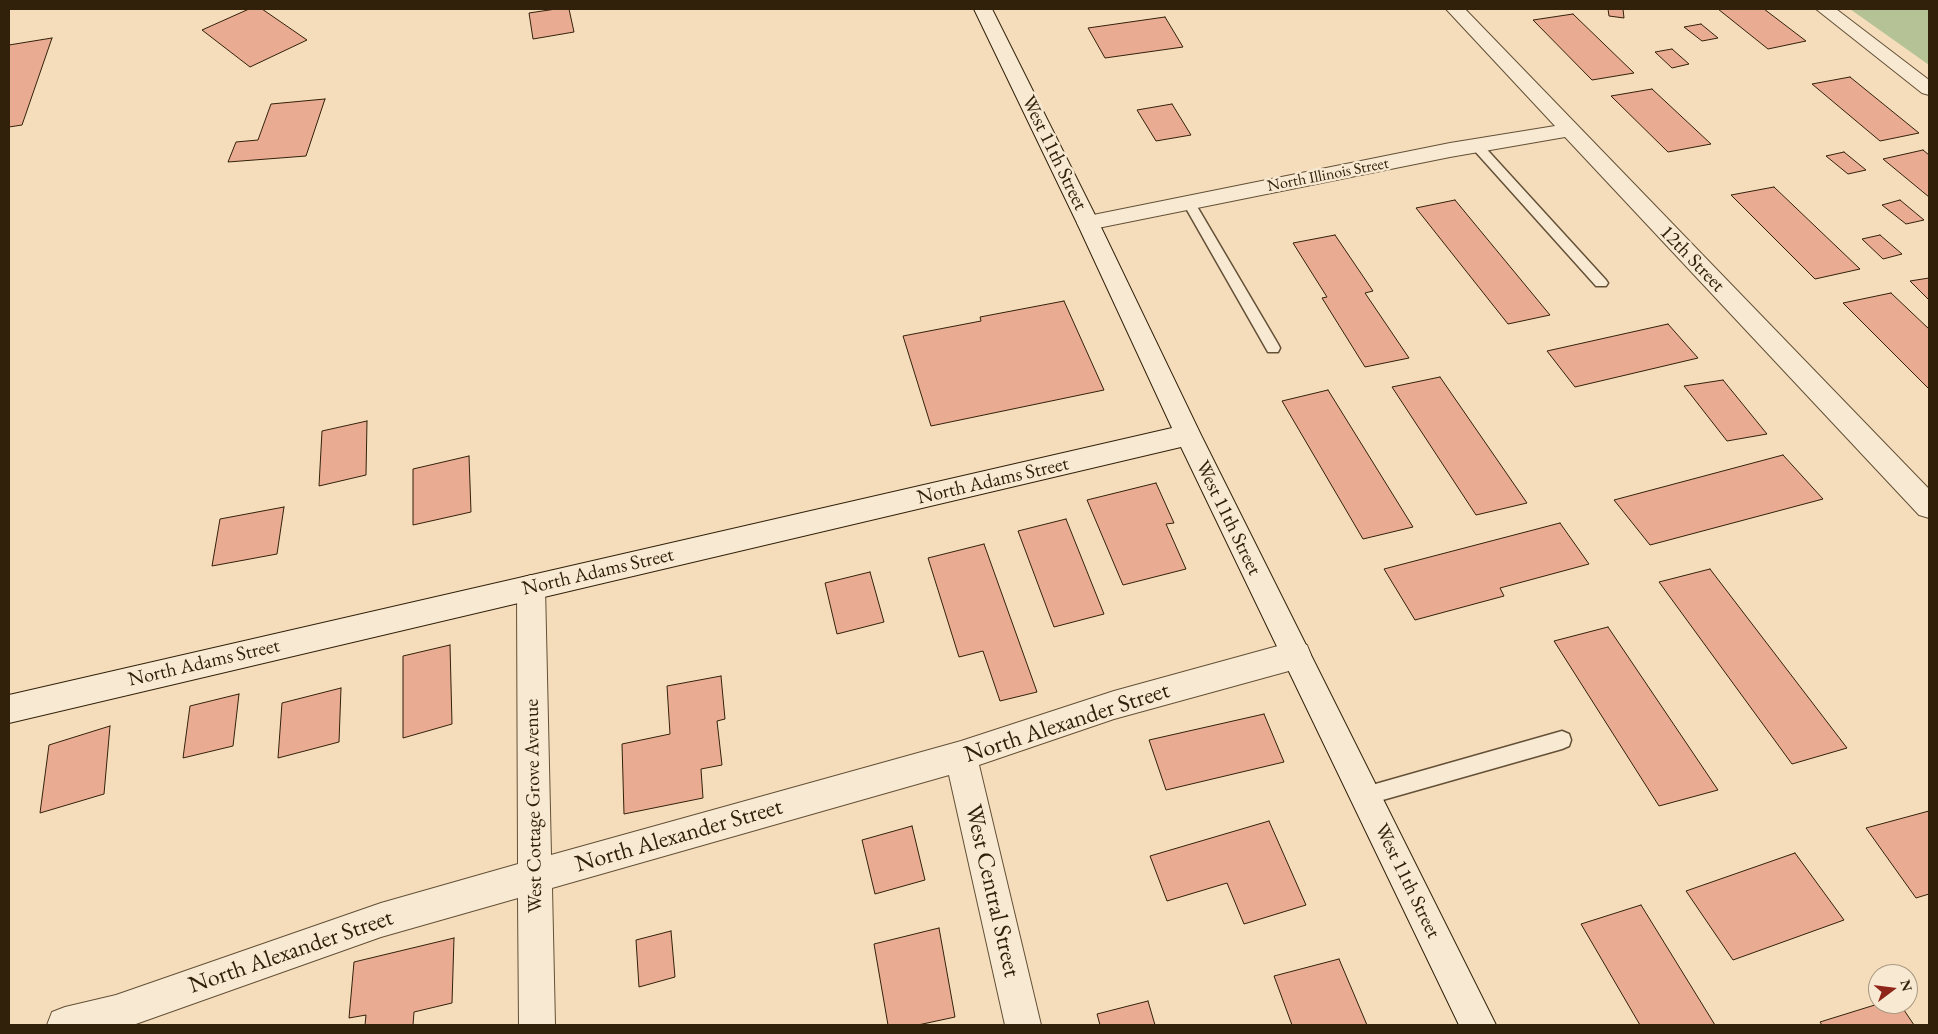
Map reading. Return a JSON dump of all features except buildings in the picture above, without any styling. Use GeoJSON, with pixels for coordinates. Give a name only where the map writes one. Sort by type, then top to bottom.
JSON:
{"type":"FeatureCollection","features":[{"type":"Feature","properties":{"kind":"street","name":"West 11th Street"},"geometry":{"type":"LineString","coordinates":[[983,9],[1088,223],[1188,436],[1478,1025]]}},
{"type":"Feature","properties":{"kind":"street","name":"12th Street"},"geometry":{"type":"LineString","coordinates":[[1455,9],[1929,507]]}},
{"type":"Feature","properties":{"kind":"street"},"geometry":{"type":"LineString","coordinates":[[1825,9],[1929,88]]}},
{"type":"Feature","properties":{"kind":"street","name":"North Illinois Street"},"geometry":{"type":"LineString","coordinates":[[1088,223],[1477,146],[1569,130]]}},
{"type":"Feature","properties":{"kind":"street","name":"North Adams Street"},"geometry":{"type":"LineString","coordinates":[[9,709],[1188,436]]}},
{"type":"Feature","properties":{"kind":"street","name":"West Cottage Grove Avenue"},"geometry":{"type":"LineString","coordinates":[[530,587],[537,1025]]}},
{"type":"Feature","properties":{"kind":"street","name":"North Alexander Street"},"geometry":{"type":"LineString","coordinates":[[65,1025],[115,1019],[381,920],[961,756],[1042,727],[1114,705],[1296,655]]}},
{"type":"Feature","properties":{"kind":"street","name":"West Central Street"},"geometry":{"type":"LineString","coordinates":[[961,756],[1023,1025]]}},
{"type":"Feature","properties":{"kind":"lane"},"geometry":{"type":"LineString","coordinates":[[1477,146],[1601,283]]}},
{"type":"Feature","properties":{"kind":"lane"},"geometry":{"type":"LineString","coordinates":[[1189,203],[1273,348]]}},
{"type":"Feature","properties":{"kind":"lane"},"geometry":{"type":"LineString","coordinates":[[1365,796],[1562,740]]}},
{"type":"Feature","properties":{"kind":"green space"},"geometry":{"type":"Polygon","coordinates":[[[1850,9],[1929,9],[1929,65],[1850,9]]]}}]}
